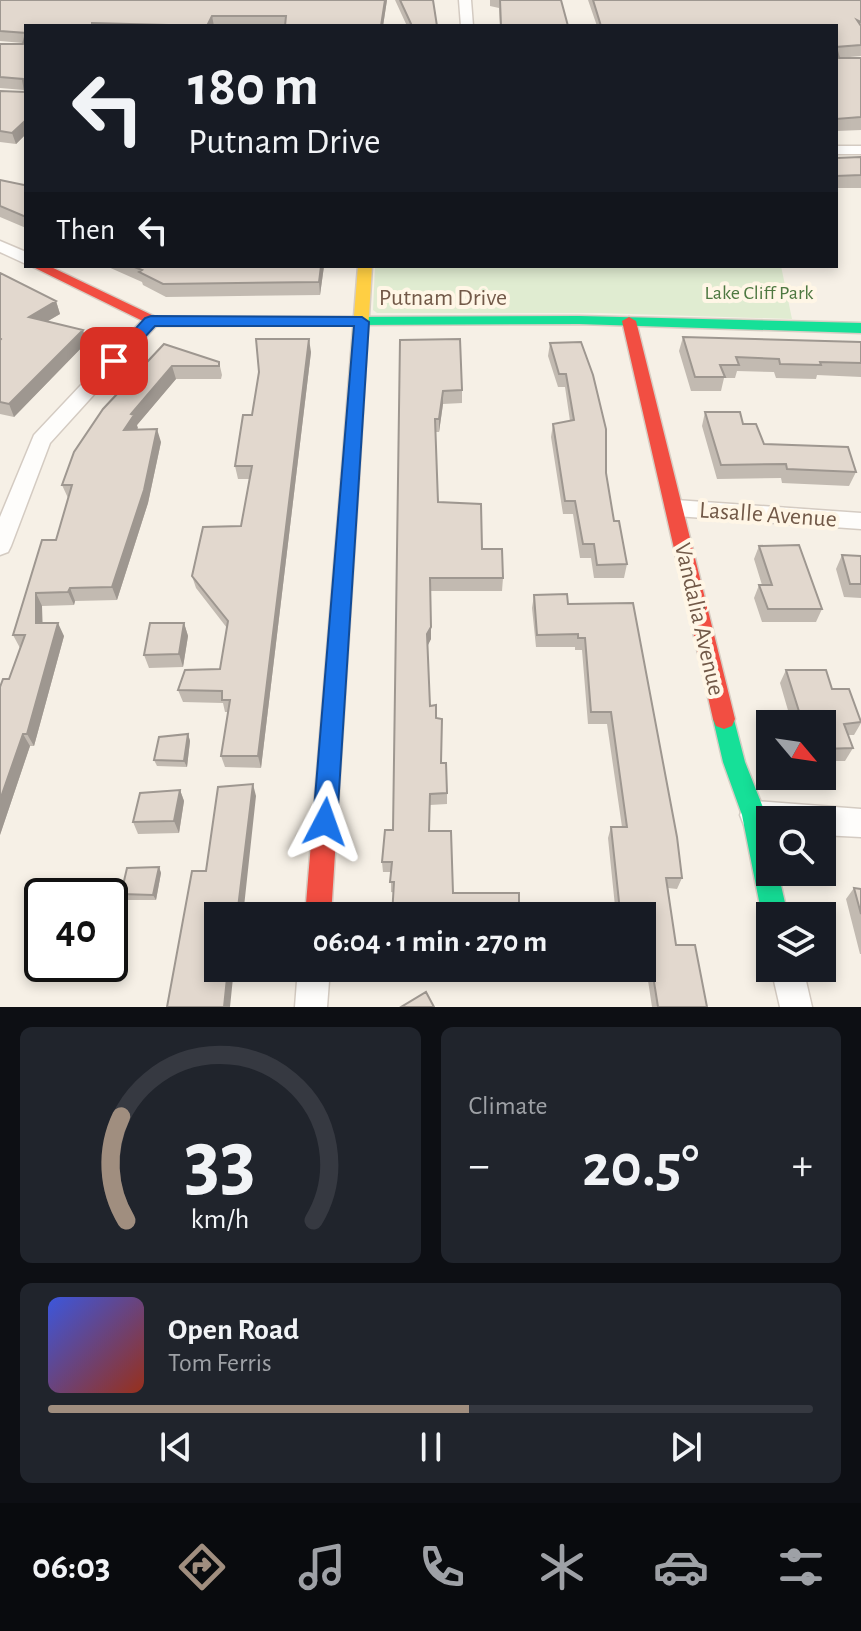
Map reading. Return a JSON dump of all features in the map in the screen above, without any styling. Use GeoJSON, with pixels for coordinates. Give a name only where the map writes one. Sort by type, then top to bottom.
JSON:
{"type":"FeatureCollection","features":[{"type":"Feature","properties":{"kind":"street"},"geometry":{"type":"LineString","coordinates":[[465,0],[467,24]]}},
{"type":"Feature","properties":{"kind":"street"},"geometry":{"type":"LineString","coordinates":[[838,150],[861,150]]}},
{"type":"Feature","properties":{"kind":"street"},"geometry":{"type":"LineString","coordinates":[[0,246],[24,258]]}},
{"type":"Feature","properties":{"kind":"street","name":"Putnam Drive"},"geometry":{"type":"LineString","coordinates":[[42,268],[151,321],[629,321],[861,328]]}},
{"type":"Feature","properties":{"kind":"street"},"geometry":{"type":"LineString","coordinates":[[319,902],[365,268]]}},
{"type":"Feature","properties":{"kind":"street"},"geometry":{"type":"LineString","coordinates":[[0,546],[41,440],[151,321]]}},
{"type":"Feature","properties":{"kind":"street","name":"Vandalia Avenue"},"geometry":{"type":"LineString","coordinates":[[629,321],[676,508],[734,762],[754,815],[772,902]]}},
{"type":"Feature","properties":{"kind":"street","name":"Lasalle Avenue"},"geometry":{"type":"LineString","coordinates":[[676,508],[861,521]]}},
{"type":"Feature","properties":{"kind":"street"},"geometry":{"type":"LineString","coordinates":[[836,822],[861,823]]}},
{"type":"Feature","properties":{"kind":"street"},"geometry":{"type":"LineString","coordinates":[[311,1007],[313,982]]}},
{"type":"Feature","properties":{"kind":"street"},"geometry":{"type":"LineString","coordinates":[[790,982],[796,1007]]}},
{"type":"Feature","properties":{"kind":"green space","name":"Lake Cliff Park"},"geometry":{"type":"Polygon","coordinates":[[[375,268],[781,268],[792,319],[599,313],[377,313],[373,310],[375,268]]]}},
{"type":"Feature","properties":{"kind":"building"},"geometry":{"type":"Polygon","coordinates":[[[0,0],[385,0],[381,24],[285,24],[286,16],[212,16],[208,24],[24,24],[24,33],[0,31],[0,0]]]}},
{"type":"Feature","properties":{"kind":"building"},"geometry":{"type":"Polygon","coordinates":[[[400,0],[433,0],[437,24],[411,24],[400,0]]]}},
{"type":"Feature","properties":{"kind":"building"},"geometry":{"type":"Polygon","coordinates":[[[500,0],[561,0],[567,24],[501,24],[500,0]]]}},
{"type":"Feature","properties":{"kind":"building"},"geometry":{"type":"Polygon","coordinates":[[[593,0],[861,0],[861,22],[857,20],[861,26],[861,45],[838,47],[838,24],[600,24],[593,0]]]}},
{"type":"Feature","properties":{"kind":"building"},"geometry":{"type":"Polygon","coordinates":[[[24,40],[24,86],[23,79],[0,77],[0,44],[23,44],[24,40]]]}},
{"type":"Feature","properties":{"kind":"building"},"geometry":{"type":"Polygon","coordinates":[[[838,54],[839,58],[861,58],[861,117],[838,119],[838,54]]]}},
{"type":"Feature","properties":{"kind":"building"},"geometry":{"type":"Polygon","coordinates":[[[0,91],[24,92],[24,122],[12,133],[0,131],[0,91]]]}},
{"type":"Feature","properties":{"kind":"building"},"geometry":{"type":"Polygon","coordinates":[[[861,157],[861,175],[838,176],[838,158],[861,157]]]}},
{"type":"Feature","properties":{"kind":"building"},"geometry":{"type":"Polygon","coordinates":[[[0,180],[24,185],[24,216],[0,206],[0,180]]]}},
{"type":"Feature","properties":{"kind":"building"},"geometry":{"type":"Polygon","coordinates":[[[137,268],[321,268],[319,282],[163,284],[139,272],[142,270],[137,268]]]}},
{"type":"Feature","properties":{"kind":"building"},"geometry":{"type":"Polygon","coordinates":[[[0,273],[56,301],[29,317],[83,330],[9,404],[0,402],[0,273]]]}},
{"type":"Feature","properties":{"kind":"building"},"geometry":{"type":"Polygon","coordinates":[[[683,337],[861,342],[861,363],[780,364],[779,359],[736,357],[739,365],[720,365],[725,377],[695,377],[683,337]]]}},
{"type":"Feature","properties":{"kind":"building"},"geometry":{"type":"Polygon","coordinates":[[[256,339],[309,339],[258,756],[221,756],[230,700],[222,700],[222,691],[178,690],[185,670],[220,669],[228,621],[192,576],[203,527],[241,526],[252,466],[235,466],[243,415],[252,415],[259,372],[256,339]]]}},
{"type":"Feature","properties":{"kind":"building"},"geometry":{"type":"Polygon","coordinates":[[[460,339],[462,390],[443,391],[439,419],[435,419],[438,502],[481,504],[482,549],[502,549],[503,578],[430,578],[431,627],[427,634],[430,706],[436,705],[436,718],[442,719],[441,763],[446,763],[447,793],[430,794],[429,831],[451,831],[453,893],[519,893],[519,902],[393,902],[394,882],[390,882],[392,862],[382,862],[385,830],[393,830],[400,340],[460,339]]]}},
{"type":"Feature","properties":{"kind":"building"},"geometry":{"type":"Polygon","coordinates":[[[581,342],[593,375],[606,429],[606,473],[614,521],[619,521],[627,564],[597,565],[594,544],[583,544],[575,501],[565,501],[553,424],[574,420],[566,374],[559,374],[550,343],[581,342]]]}},
{"type":"Feature","properties":{"kind":"building"},"geometry":{"type":"Polygon","coordinates":[[[164,344],[219,362],[219,366],[172,366],[131,414],[134,415],[124,430],[157,429],[144,490],[112,587],[36,593],[36,623],[58,623],[27,734],[23,734],[0,800],[0,687],[3,679],[9,679],[25,635],[13,635],[42,540],[56,540],[72,485],[62,485],[74,452],[103,409],[164,344]]]}},
{"type":"Feature","properties":{"kind":"building"},"geometry":{"type":"Polygon","coordinates":[[[705,412],[740,412],[743,424],[756,424],[764,444],[848,447],[856,472],[787,469],[786,464],[721,465],[705,412]]]}},
{"type":"Feature","properties":{"kind":"building"},"geometry":{"type":"Polygon","coordinates":[[[799,545],[822,609],[768,609],[759,585],[772,585],[759,546],[799,545]]]}},
{"type":"Feature","properties":{"kind":"building"},"geometry":{"type":"Polygon","coordinates":[[[842,555],[861,556],[861,584],[850,584],[842,555]]]}},
{"type":"Feature","properties":{"kind":"building"},"geometry":{"type":"Polygon","coordinates":[[[567,594],[568,604],[633,603],[677,837],[682,878],[666,878],[676,945],[695,945],[707,1007],[658,1007],[654,982],[656,902],[619,902],[611,827],[627,827],[611,712],[591,712],[585,638],[578,638],[578,634],[537,635],[534,595],[567,594]]]}},
{"type":"Feature","properties":{"kind":"building"},"geometry":{"type":"Polygon","coordinates":[[[150,623],[184,623],[179,654],[144,655],[150,623]]]}},
{"type":"Feature","properties":{"kind":"building"},"geometry":{"type":"Polygon","coordinates":[[[786,670],[826,670],[832,689],[849,689],[861,722],[844,724],[853,748],[836,749],[836,710],[799,710],[786,670]]]}},
{"type":"Feature","properties":{"kind":"building"},"geometry":{"type":"Polygon","coordinates":[[[188,734],[184,761],[154,760],[159,737],[188,734]]]}},
{"type":"Feature","properties":{"kind":"building"},"geometry":{"type":"Polygon","coordinates":[[[253,784],[239,902],[204,902],[204,982],[227,982],[224,1007],[167,1007],[192,871],[206,871],[218,787],[253,784]]]}},
{"type":"Feature","properties":{"kind":"building"},"geometry":{"type":"Polygon","coordinates":[[[180,790],[174,821],[133,822],[140,793],[180,790]]]}},
{"type":"Feature","properties":{"kind":"building"},"geometry":{"type":"Polygon","coordinates":[[[159,867],[153,895],[128,894],[128,878],[125,878],[127,868],[159,867]]]}},
{"type":"Feature","properties":{"kind":"building"},"geometry":{"type":"Polygon","coordinates":[[[854,888],[861,889],[861,914],[854,888]]]}},
{"type":"Feature","properties":{"kind":"building"},"geometry":{"type":"Polygon","coordinates":[[[426,992],[434,1007],[401,1007],[426,992]]]}},
{"type":"Feature","properties":{"kind":"traffic: fast"},"geometry":{"type":"LineString","coordinates":[[353,321],[579,320],[861,328]]}},
{"type":"Feature","properties":{"kind":"traffic: fast"},"geometry":{"type":"LineString","coordinates":[[724,719],[734,762],[754,815],[772,902]]}},
{"type":"Feature","properties":{"kind":"traffic: slow"},"geometry":{"type":"LineString","coordinates":[[350,479],[365,268]]}},
{"type":"Feature","properties":{"kind":"traffic: jam"},"geometry":{"type":"LineString","coordinates":[[42,268],[153,322],[353,321]]}},
{"type":"Feature","properties":{"kind":"traffic: jam"},"geometry":{"type":"LineString","coordinates":[[629,321],[724,719]]}},
{"type":"Feature","properties":{"kind":"traffic: jam"},"geometry":{"type":"LineString","coordinates":[[319,902],[350,479]]}},
{"type":"Feature","properties":{"kind":"route"},"geometry":{"type":"LineString","coordinates":[[114,361],[151,321],[362,322],[325,822]]}}]}
